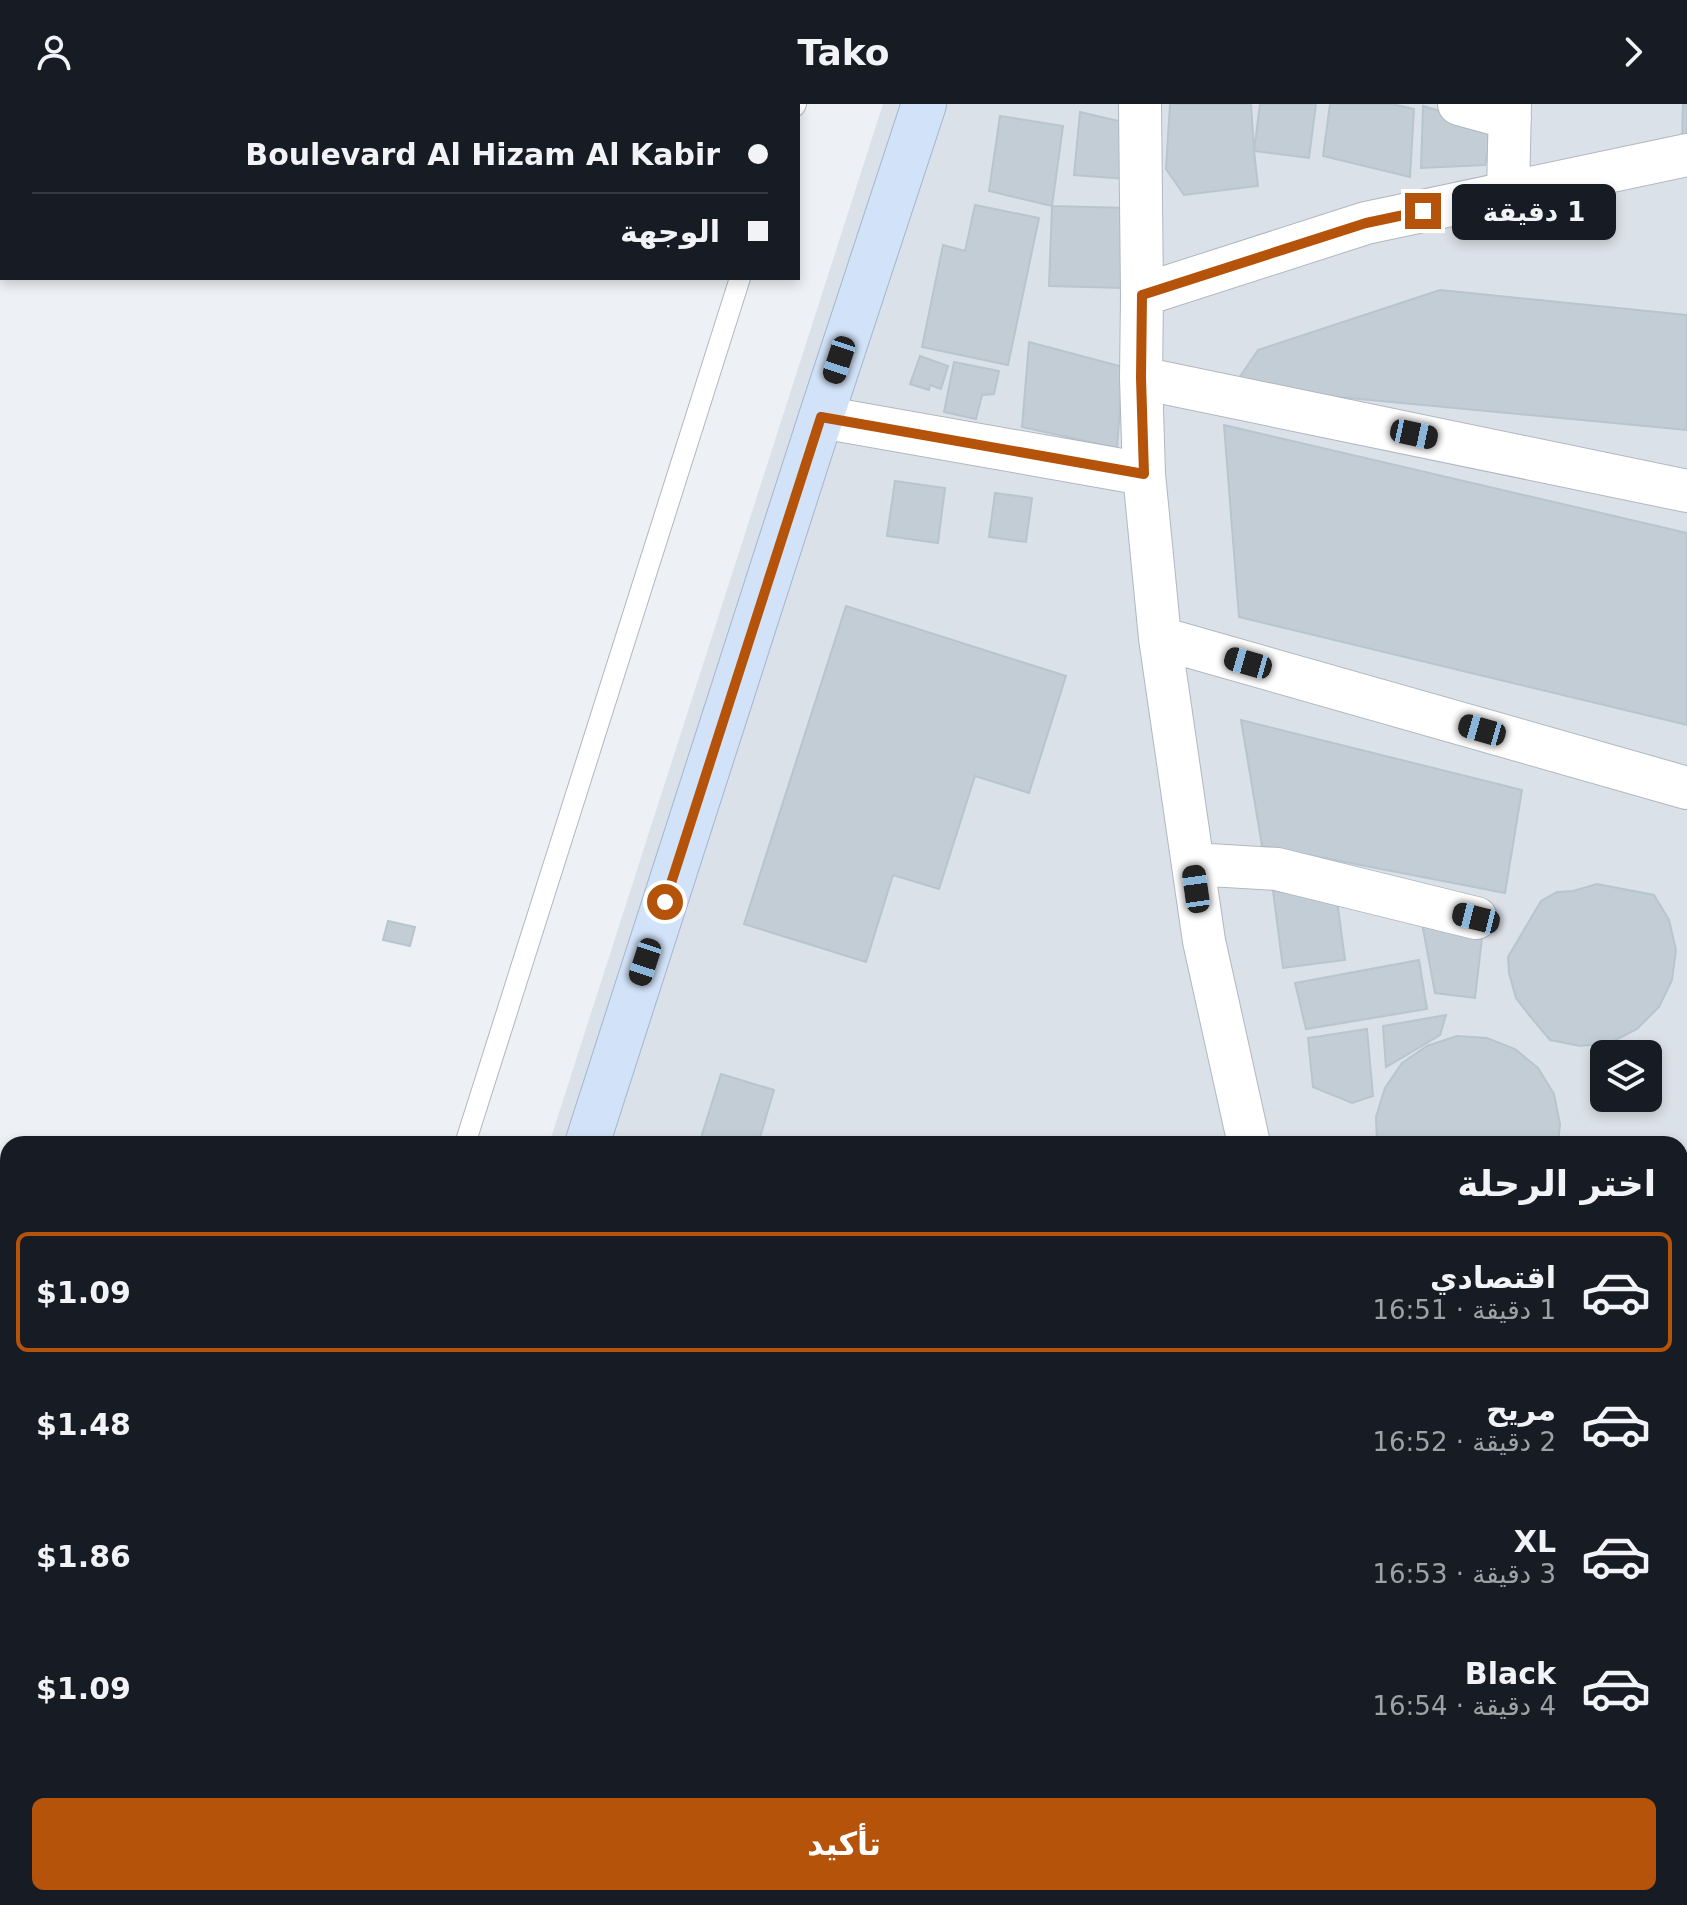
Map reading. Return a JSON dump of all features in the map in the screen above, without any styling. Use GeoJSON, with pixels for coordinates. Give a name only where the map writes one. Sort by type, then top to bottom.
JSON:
{"type":"FeatureCollection","features":[{"type":"Feature","properties":{"kind":"main road"},"geometry":{"type":"LineString","coordinates":[[590,1136],[924,104]]}},
{"type":"Feature","properties":{"kind":"street"},"geometry":{"type":"LineString","coordinates":[[1140,104],[1144,474],[1160,638],[1204,941],[1247,1136]]}},
{"type":"Feature","properties":{"kind":"street"},"geometry":{"type":"LineString","coordinates":[[1459,104],[1510,111],[1508,193]]}},
{"type":"Feature","properties":{"kind":"street"},"geometry":{"type":"LineString","coordinates":[[1142,295],[1366,223],[1687,155]]}},
{"type":"Feature","properties":{"kind":"street"},"geometry":{"type":"LineString","coordinates":[[1141,378],[1687,491]]}},
{"type":"Feature","properties":{"kind":"street"},"geometry":{"type":"LineString","coordinates":[[821,417],[1144,474]]}},
{"type":"Feature","properties":{"kind":"street"},"geometry":{"type":"LineString","coordinates":[[1160,638],[1687,788]]}},
{"type":"Feature","properties":{"kind":"street"},"geometry":{"type":"LineString","coordinates":[[1193,864],[1277,869],[1476,918]]}},
{"type":"Feature","properties":{"kind":"lane"},"geometry":{"type":"LineString","coordinates":[[468,1136],[739,280]]}},
{"type":"Feature","properties":{"kind":"shaded area"},"geometry":{"type":"Polygon","coordinates":[[[883,104],[1687,104],[1687,1136],[552,1136],[883,104]]]}},
{"type":"Feature","properties":{"kind":"building"},"geometry":{"type":"Polygon","coordinates":[[[1170,104],[1251,104],[1258,186],[1184,195],[1166,169],[1170,104]]]}},
{"type":"Feature","properties":{"kind":"building"},"geometry":{"type":"Polygon","coordinates":[[[1260,104],[1316,104],[1309,158],[1254,151],[1260,104]]]}},
{"type":"Feature","properties":{"kind":"building"},"geometry":{"type":"Polygon","coordinates":[[[1330,104],[1392,104],[1414,109],[1410,177],[1323,156],[1330,104]]]}},
{"type":"Feature","properties":{"kind":"building"},"geometry":{"type":"Polygon","coordinates":[[[1683,104],[1687,104],[1687,138],[1682,140],[1683,104]]]}},
{"type":"Feature","properties":{"kind":"building"},"geometry":{"type":"Polygon","coordinates":[[[1423,106],[1493,127],[1485,165],[1421,168],[1423,106]]]}},
{"type":"Feature","properties":{"kind":"building"},"geometry":{"type":"Polygon","coordinates":[[[1080,112],[1127,123],[1126,179],[1074,175],[1080,112]]]}},
{"type":"Feature","properties":{"kind":"building"},"geometry":{"type":"Polygon","coordinates":[[[1000,116],[1063,126],[1052,206],[989,191],[1000,116]]]}},
{"type":"Feature","properties":{"kind":"building"},"geometry":{"type":"Polygon","coordinates":[[[975,205],[1039,218],[1008,365],[922,347],[943,245],[965,251],[975,205]]]}},
{"type":"Feature","properties":{"kind":"building"},"geometry":{"type":"Polygon","coordinates":[[[1052,206],[1127,208],[1124,288],[1049,286],[1052,206]]]}},
{"type":"Feature","properties":{"kind":"building"},"geometry":{"type":"Polygon","coordinates":[[[1440,290],[1687,315],[1687,430],[1233,387],[1258,350],[1440,290]]]}},
{"type":"Feature","properties":{"kind":"building"},"geometry":{"type":"Polygon","coordinates":[[[1029,342],[1123,367],[1117,448],[1022,427],[1029,342]]]}},
{"type":"Feature","properties":{"kind":"building"},"geometry":{"type":"Polygon","coordinates":[[[920,356],[948,366],[941,389],[930,385],[929,390],[910,384],[920,356]]]}},
{"type":"Feature","properties":{"kind":"building"},"geometry":{"type":"Polygon","coordinates":[[[954,362],[999,371],[994,394],[982,395],[976,419],[944,412],[954,362]]]}},
{"type":"Feature","properties":{"kind":"building"},"geometry":{"type":"Polygon","coordinates":[[[1224,425],[1687,533],[1687,725],[1239,617],[1224,425]]]}},
{"type":"Feature","properties":{"kind":"building"},"geometry":{"type":"Polygon","coordinates":[[[895,481],[945,488],[938,543],[887,536],[895,481]]]}},
{"type":"Feature","properties":{"kind":"building"},"geometry":{"type":"Polygon","coordinates":[[[995,493],[1032,498],[1026,542],[989,537],[995,493]]]}},
{"type":"Feature","properties":{"kind":"building"},"geometry":{"type":"Polygon","coordinates":[[[846,606],[1066,676],[1029,793],[975,776],[939,889],[893,875],[866,962],[744,924],[846,606]]]}},
{"type":"Feature","properties":{"kind":"building"},"geometry":{"type":"Polygon","coordinates":[[[1241,720],[1522,790],[1505,893],[1262,846],[1241,720]]]}},
{"type":"Feature","properties":{"kind":"building"},"geometry":{"type":"Polygon","coordinates":[[[1597,884],[1654,895],[1669,920],[1676,950],[1672,980],[1659,1007],[1637,1029],[1616,1040],[1590,1040],[1590,1045],[1580,1046],[1550,1040],[1516,998],[1508,957],[1541,901],[1557,892],[1597,884]]]}},
{"type":"Feature","properties":{"kind":"building"},"geometry":{"type":"Polygon","coordinates":[[[1273,891],[1337,900],[1345,960],[1283,968],[1273,891]]]}},
{"type":"Feature","properties":{"kind":"building"},"geometry":{"type":"Polygon","coordinates":[[[1421,918],[1482,938],[1475,998],[1435,993],[1421,918]]]}},
{"type":"Feature","properties":{"kind":"building"},"geometry":{"type":"Polygon","coordinates":[[[388,921],[415,927],[410,946],[383,940],[388,921]]]}},
{"type":"Feature","properties":{"kind":"building"},"geometry":{"type":"Polygon","coordinates":[[[1419,960],[1427,1009],[1306,1029],[1295,983],[1419,960]]]}},
{"type":"Feature","properties":{"kind":"building"},"geometry":{"type":"Polygon","coordinates":[[[1446,1015],[1440,1035],[1386,1067],[1383,1026],[1446,1015]]]}},
{"type":"Feature","properties":{"kind":"building"},"geometry":{"type":"Polygon","coordinates":[[[1367,1029],[1373,1096],[1352,1103],[1313,1087],[1308,1038],[1367,1029]]]}},
{"type":"Feature","properties":{"kind":"building"},"geometry":{"type":"Polygon","coordinates":[[[1457,1036],[1487,1038],[1515,1049],[1538,1068],[1554,1094],[1560,1124],[1559,1136],[1377,1136],[1376,1117],[1385,1088],[1402,1063],[1427,1046],[1457,1036]]]}},
{"type":"Feature","properties":{"kind":"building"},"geometry":{"type":"Polygon","coordinates":[[[721,1074],[774,1090],[760,1136],[702,1136],[721,1074]]]}},
{"type":"Feature","properties":{"kind":"route"},"geometry":{"type":"LineString","coordinates":[[665,902],[821,417],[1144,474],[1142,295],[1366,223],[1423,211]]}}]}
